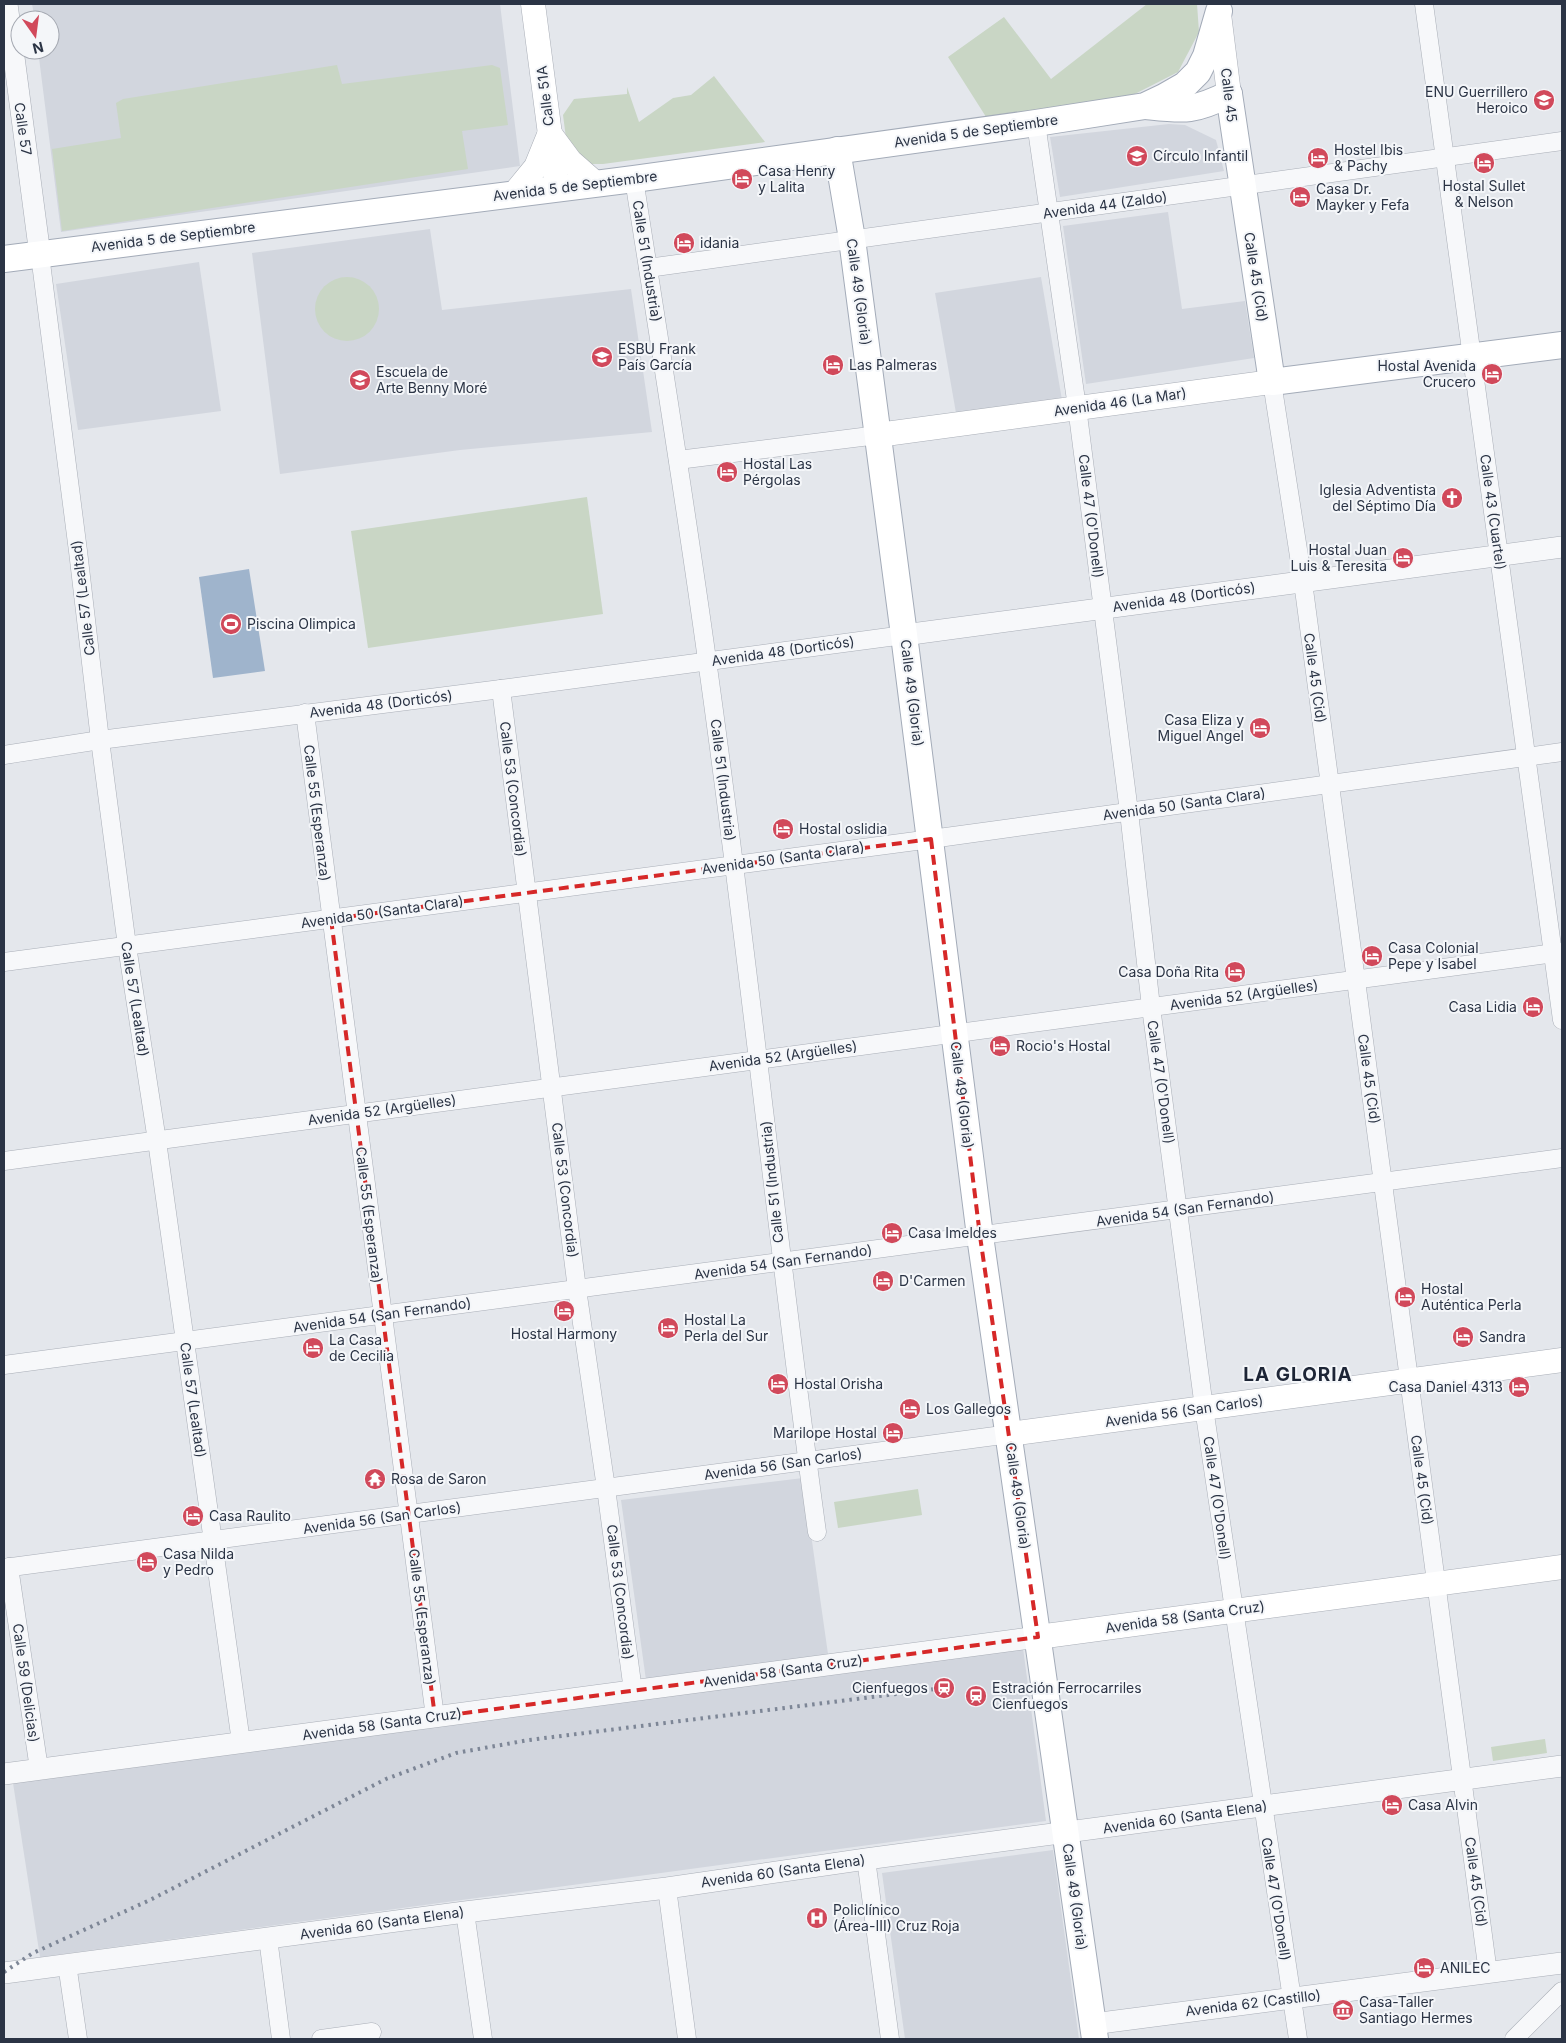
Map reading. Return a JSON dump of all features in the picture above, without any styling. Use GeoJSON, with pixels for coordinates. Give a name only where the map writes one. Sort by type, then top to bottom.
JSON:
{"type":"FeatureCollection","features":[{"type":"Feature","properties":{"kind":"main road","name":"Calle 51A"},"geometry":{"type":"LineString","coordinates":[[533,4],[557,188]]}},
{"type":"Feature","properties":{"kind":"main road"},"geometry":{"type":"LineString","coordinates":[[1218,7],[1206,56],[1198,72],[1185,85],[1181,100],[1219,129],[1236,150]]}},
{"type":"Feature","properties":{"kind":"main road","name":"Calle 45"},"geometry":{"type":"LineString","coordinates":[[1218,7],[1242,186]]}},
{"type":"Feature","properties":{"kind":"main road","name":"Avenida 5 de Septiembre"},"geometry":{"type":"LineString","coordinates":[[4,259],[634,179],[1036,123],[1181,100],[1203,107],[1229,94]]}},
{"type":"Feature","properties":{"kind":"main road"},"geometry":{"type":"LineString","coordinates":[[549,133],[570,161],[595,183]]}},
{"type":"Feature","properties":{"kind":"main road"},"geometry":{"type":"LineString","coordinates":[[514,194],[536,167],[549,133]]}},
{"type":"Feature","properties":{"kind":"main road"},"geometry":{"type":"LineString","coordinates":[[845,196],[854,169],[863,156],[877,145]]}},
{"type":"Feature","properties":{"kind":"main road","name":"Calle 49 (Gloria)"},"geometry":{"type":"LineString","coordinates":[[837,150],[852,239],[878,435],[931,839],[980,1236],[1010,1434],[1094,2032]]}},
{"type":"Feature","properties":{"kind":"main road"},"geometry":{"type":"LineString","coordinates":[[796,156],[814,163],[824,170],[845,196]]}},
{"type":"Feature","properties":{"kind":"main road","name":"Calle 45 (Cid)"},"geometry":{"type":"LineString","coordinates":[[1242,186],[1272,382]]}},
{"type":"Feature","properties":{"kind":"main road","name":"Avenida 46 (La Mar)"},"geometry":{"type":"LineString","coordinates":[[878,435],[1077,407],[1562,345]]}},
{"type":"Feature","properties":{"kind":"main road","name":"Avenida 56 (San Carlos)"},"geometry":{"type":"LineString","coordinates":[[1010,1434],[1562,1360]]}},
{"type":"Feature","properties":{"kind":"main road","name":"Avenida 58 (Santa Cruz)"},"geometry":{"type":"LineString","coordinates":[[1038,1637],[1562,1567]]}},
{"type":"Feature","properties":{"kind":"street","name":"Calle 57"},"geometry":{"type":"LineString","coordinates":[[7,4],[40,255]]}},
{"type":"Feature","properties":{"kind":"street","name":"Calle 43 (Cuartel)"},"geometry":{"type":"LineString","coordinates":[[1424,4],[1526,757],[1558,952],[1562,1020]]}},
{"type":"Feature","properties":{"kind":"street","name":"Calle 47 (O'Donell)"},"geometry":{"type":"LineString","coordinates":[[1036,123],[1077,407],[1129,812],[1151,1007],[1204,1408],[1298,2039]]}},
{"type":"Feature","properties":{"kind":"street","name":"Avenida 44 (Zaldo)"},"geometry":{"type":"LineString","coordinates":[[648,268],[1562,141]]}},
{"type":"Feature","properties":{"kind":"street","name":"Calle 51 (Industria)"},"geometry":{"type":"LineString","coordinates":[[634,179],[708,662],[759,1060],[781,1262],[817,1532]]}},
{"type":"Feature","properties":{"kind":"street","name":"Calle 57 (Lealtad)"},"geometry":{"type":"LineString","coordinates":[[40,255],[127,946],[157,1141],[241,1742]]}},
{"type":"Feature","properties":{"kind":"street","name":"Calle 45 (Cid)"},"geometry":{"type":"LineString","coordinates":[[1272,382],[1330,784],[1488,1973]]}},
{"type":"Feature","properties":{"kind":"street","name":"Avenida 46 (La Mar)"},"geometry":{"type":"LineString","coordinates":[[678,460],[878,435]]}},
{"type":"Feature","properties":{"kind":"street","name":"Avenida 48 (Dorticós)"},"geometry":{"type":"LineString","coordinates":[[4,755],[100,740],[708,662],[1562,547]]}},
{"type":"Feature","properties":{"kind":"street","name":"Calle 53 (Concordia)"},"geometry":{"type":"LineString","coordinates":[[501,689],[577,1289],[633,1691]]}},
{"type":"Feature","properties":{"kind":"street","name":"Calle 55 (Esperanza)"},"geometry":{"type":"LineString","coordinates":[[305,713],[434,1717]]}},
{"type":"Feature","properties":{"kind":"street","name":"Avenida 50 (Santa Clara)"},"geometry":{"type":"LineString","coordinates":[[4,962],[931,839],[1562,752]]}},
{"type":"Feature","properties":{"kind":"street","name":"Avenida 52 (Argüelles)"},"geometry":{"type":"LineString","coordinates":[[4,1161],[1558,952]]}},
{"type":"Feature","properties":{"kind":"street","name":"Avenida 54 (San Fernando)"},"geometry":{"type":"LineString","coordinates":[[4,1365],[1562,1158]]}},
{"type":"Feature","properties":{"kind":"street","name":"Avenida 56 (San Carlos)"},"geometry":{"type":"LineString","coordinates":[[6,1568],[1010,1434]]}},
{"type":"Feature","properties":{"kind":"street","name":"Calle 59 (Delicias)"},"geometry":{"type":"LineString","coordinates":[[6,1568],[39,1769]]}},
{"type":"Feature","properties":{"kind":"street","name":"Avenida 58 (Santa Cruz)"},"geometry":{"type":"LineString","coordinates":[[4,1774],[1038,1637]]}},
{"type":"Feature","properties":{"kind":"street","name":"Avenida 60 (Santa Elena)"},"geometry":{"type":"LineString","coordinates":[[4,1973],[465,1912],[667,1888],[866,1859],[1562,1766]]}},
{"type":"Feature","properties":{"kind":"street"},"geometry":{"type":"LineString","coordinates":[[866,1859],[890,2039]]}},
{"type":"Feature","properties":{"kind":"street"},"geometry":{"type":"LineString","coordinates":[[667,1888],[687,2039]]}},
{"type":"Feature","properties":{"kind":"street"},"geometry":{"type":"LineString","coordinates":[[465,1912],[483,2039]]}},
{"type":"Feature","properties":{"kind":"street"},"geometry":{"type":"LineString","coordinates":[[268,1938],[281,2039]]}},
{"type":"Feature","properties":{"kind":"street","name":"Avenida 62 (Castillo)"},"geometry":{"type":"LineString","coordinates":[[1094,2032],[1291,1998],[1562,1963]]}},
{"type":"Feature","properties":{"kind":"street"},"geometry":{"type":"LineString","coordinates":[[67,1964],[78,2039]]}},
{"type":"Feature","properties":{"kind":"street"},"geometry":{"type":"LineString","coordinates":[[1514,2039],[1562,1991]]}},
{"type":"Feature","properties":{"kind":"street"},"geometry":{"type":"LineString","coordinates":[[321,2039],[372,2032]]}},
{"type":"Feature","properties":{"kind":"highlighted area"},"geometry":{"type":"Polygon","coordinates":[[[931,839],[980,1236],[1038,1637],[435,1717],[331,919],[931,839]]]}},
{"type":"Feature","properties":{"kind":"shaded area"},"geometry":{"type":"Polygon","coordinates":[[[32,4],[500,4],[520,166],[61,232],[39,60],[60,60],[60,10],[33,10],[32,4]]]}},
{"type":"Feature","properties":{"kind":"shaded area","name":"Círculo Infantil"},"geometry":{"type":"Polygon","coordinates":[[[1169,124],[1185,125],[1216,140],[1224,171],[1060,197],[1050,137],[1169,124]]]}},
{"type":"Feature","properties":{"kind":"shaded area"},"geometry":{"type":"Polygon","coordinates":[[[1168,212],[1182,309],[1245,301],[1254,358],[1086,384],[1063,226],[1168,212]]]}},
{"type":"Feature","properties":{"kind":"shaded area"},"geometry":{"type":"Polygon","coordinates":[[[430,229],[442,310],[631,289],[652,432],[460,450],[280,474],[252,253],[430,229]]]}},
{"type":"Feature","properties":{"kind":"shaded area"},"geometry":{"type":"Polygon","coordinates":[[[199,262],[221,411],[78,430],[56,284],[199,262]]]}},
{"type":"Feature","properties":{"kind":"shaded area"},"geometry":{"type":"Polygon","coordinates":[[[1041,277],[1062,400],[956,413],[935,293],[1041,277]]]}},
{"type":"Feature","properties":{"kind":"shaded area"},"geometry":{"type":"Polygon","coordinates":[[[803,1478],[829,1661],[646,1680],[621,1500],[803,1478]]]}},
{"type":"Feature","properties":{"kind":"shaded area"},"geometry":{"type":"Polygon","coordinates":[[[1023,1648],[1046,1821],[40,1957],[13,1783],[1023,1648]]]}},
{"type":"Feature","properties":{"kind":"shaded area"},"geometry":{"type":"Polygon","coordinates":[[[1053,1850],[1079,2039],[905,2039],[882,1873],[1053,1850]]]}},
{"type":"Feature","properties":{"kind":"green space"},"geometry":{"type":"Polygon","coordinates":[[[1147,4],[1197,4],[1199,32],[1178,72],[1127,98],[988,120],[948,57],[1004,17],[1051,79],[1147,4]]]}},
{"type":"Feature","properties":{"kind":"green space"},"geometry":{"type":"Polygon","coordinates":[[[337,65],[342,84],[492,65],[500,68],[508,125],[462,131],[468,169],[62,231],[52,149],[121,138],[116,103],[123,99],[337,65]]]}},
{"type":"Feature","properties":{"kind":"green space"},"geometry":{"type":"Polygon","coordinates":[[[714,76],[765,142],[603,164],[587,164],[566,138],[563,115],[574,99],[627,94],[627,87],[639,122],[673,98],[691,95],[714,76]]]}},
{"type":"Feature","properties":{"kind":"green space"},"geometry":{"type":"Polygon","coordinates":[[[341,277],[353,277],[370,286],[377,297],[379,309],[377,321],[370,332],[353,341],[341,341],[329,336],[320,327],[315,315],[315,303],[320,291],[329,282],[341,277]]]}},
{"type":"Feature","properties":{"kind":"green space"},"geometry":{"type":"Polygon","coordinates":[[[587,497],[603,614],[368,648],[351,531],[587,497]]]}},
{"type":"Feature","properties":{"kind":"green space"},"geometry":{"type":"Polygon","coordinates":[[[918,1489],[922,1515],[838,1528],[834,1502],[918,1489]]]}},
{"type":"Feature","properties":{"kind":"green space"},"geometry":{"type":"Polygon","coordinates":[[[1545,1739],[1547,1753],[1493,1761],[1491,1747],[1545,1739]]]}},
{"type":"Feature","properties":{"kind":"water","name":"Piscina Olimpica"},"geometry":{"type":"Polygon","coordinates":[[[249,569],[265,671],[213,678],[199,577],[249,569]]]}},
{"type":"Feature","properties":{"kind":"railway"},"geometry":{"type":"LineString","coordinates":[[4,1972],[33,1953],[150,1900],[386,1779],[456,1753],[529,1740],[944,1688]]}},
{"type":"Feature","properties":{"kind":"place","name":"ENU Guerrillero Heroico"},"geometry":{"type":"Point","coordinates":[1544,100]}},
{"type":"Feature","properties":{"kind":"place","name":"Círculo Infantil"},"geometry":{"type":"Point","coordinates":[1137,156]}},
{"type":"Feature","properties":{"kind":"place","name":"Hostel Ibis & Pachy"},"geometry":{"type":"Point","coordinates":[1318,158]}},
{"type":"Feature","properties":{"kind":"place","name":"Hostal Sullet & Nelson"},"geometry":{"type":"Point","coordinates":[1484,163]}},
{"type":"Feature","properties":{"kind":"place","name":"Casa Henry y Lalita"},"geometry":{"type":"Point","coordinates":[742,179]}},
{"type":"Feature","properties":{"kind":"place","name":"Casa Dr. Mayker y Fefa"},"geometry":{"type":"Point","coordinates":[1300,197]}},
{"type":"Feature","properties":{"kind":"place","name":"idania"},"geometry":{"type":"Point","coordinates":[684,243]}},
{"type":"Feature","properties":{"kind":"place","name":"ESBU Frank País García"},"geometry":{"type":"Point","coordinates":[602,357]}},
{"type":"Feature","properties":{"kind":"place","name":"Las Palmeras"},"geometry":{"type":"Point","coordinates":[833,365]}},
{"type":"Feature","properties":{"kind":"place","name":"Hostal Avenida Crucero"},"geometry":{"type":"Point","coordinates":[1492,374]}},
{"type":"Feature","properties":{"kind":"place","name":"Escuela de Arte Benny Moré"},"geometry":{"type":"Point","coordinates":[360,380]}},
{"type":"Feature","properties":{"kind":"place","name":"Hostal Las Pérgolas"},"geometry":{"type":"Point","coordinates":[727,472]}},
{"type":"Feature","properties":{"kind":"place","name":"Iglesia Adventista del Séptimo Día"},"geometry":{"type":"Point","coordinates":[1452,498]}},
{"type":"Feature","properties":{"kind":"place","name":"Hostal Juan Luis & Teresita"},"geometry":{"type":"Point","coordinates":[1403,558]}},
{"type":"Feature","properties":{"kind":"place","name":"Piscina Olimpica"},"geometry":{"type":"Point","coordinates":[231,624]}},
{"type":"Feature","properties":{"kind":"place","name":"Casa Eliza y Miguel Angel"},"geometry":{"type":"Point","coordinates":[1260,728]}},
{"type":"Feature","properties":{"kind":"place","name":"Hostal oslidia"},"geometry":{"type":"Point","coordinates":[783,829]}},
{"type":"Feature","properties":{"kind":"place","name":"Casa Colonial Pepe y Isabel"},"geometry":{"type":"Point","coordinates":[1372,956]}},
{"type":"Feature","properties":{"kind":"place","name":"Casa Doña Rita"},"geometry":{"type":"Point","coordinates":[1235,972]}},
{"type":"Feature","properties":{"kind":"place","name":"Casa Lidia"},"geometry":{"type":"Point","coordinates":[1533,1007]}},
{"type":"Feature","properties":{"kind":"place","name":"Rocio's Hostal"},"geometry":{"type":"Point","coordinates":[1000,1046]}},
{"type":"Feature","properties":{"kind":"place","name":"Casa Imeldes"},"geometry":{"type":"Point","coordinates":[892,1233]}},
{"type":"Feature","properties":{"kind":"place","name":"D'Carmen"},"geometry":{"type":"Point","coordinates":[883,1281]}},
{"type":"Feature","properties":{"kind":"place","name":"Hostal Auténtica Perla"},"geometry":{"type":"Point","coordinates":[1405,1297]}},
{"type":"Feature","properties":{"kind":"place","name":"Hostal Harmony"},"geometry":{"type":"Point","coordinates":[564,1311]}},
{"type":"Feature","properties":{"kind":"place","name":"Hostal La Perla del Sur"},"geometry":{"type":"Point","coordinates":[668,1328]}},
{"type":"Feature","properties":{"kind":"place","name":"Sandra"},"geometry":{"type":"Point","coordinates":[1463,1337]}},
{"type":"Feature","properties":{"kind":"place","name":"La Casa de Cecilia"},"geometry":{"type":"Point","coordinates":[313,1348]}},
{"type":"Feature","properties":{"kind":"place","name":"Hostal Orisha"},"geometry":{"type":"Point","coordinates":[778,1384]}},
{"type":"Feature","properties":{"kind":"place","name":"Casa Daniel 4313"},"geometry":{"type":"Point","coordinates":[1519,1387]}},
{"type":"Feature","properties":{"kind":"place","name":"Los Gallegos"},"geometry":{"type":"Point","coordinates":[910,1409]}},
{"type":"Feature","properties":{"kind":"place","name":"Marilope Hostal"},"geometry":{"type":"Point","coordinates":[893,1433]}},
{"type":"Feature","properties":{"kind":"place","name":"Rosa de Saron"},"geometry":{"type":"Point","coordinates":[375,1479]}},
{"type":"Feature","properties":{"kind":"place","name":"Casa Raulito"},"geometry":{"type":"Point","coordinates":[193,1516]}},
{"type":"Feature","properties":{"kind":"place","name":"Casa Nilda y Pedro"},"geometry":{"type":"Point","coordinates":[147,1562]}},
{"type":"Feature","properties":{"kind":"place","name":"Cienfuegos"},"geometry":{"type":"Point","coordinates":[944,1688]}},
{"type":"Feature","properties":{"kind":"place","name":"Estración Ferrocarriles Cienfuegos"},"geometry":{"type":"Point","coordinates":[976,1696]}},
{"type":"Feature","properties":{"kind":"place","name":"Casa Alvin"},"geometry":{"type":"Point","coordinates":[1392,1805]}},
{"type":"Feature","properties":{"kind":"place","name":"Policlínico (Área-III) Cruz Roja"},"geometry":{"type":"Point","coordinates":[817,1918]}},
{"type":"Feature","properties":{"kind":"place","name":"ANILEC"},"geometry":{"type":"Point","coordinates":[1424,1968]}},
{"type":"Feature","properties":{"kind":"place","name":"Casa-Taller Santiago Hermes"},"geometry":{"type":"Point","coordinates":[1343,2010]}},
{"type":"Feature","properties":{"kind":"district","name":"LA GLORIA"},"geometry":{"type":"Point","coordinates":[1298,1374]}}]}
